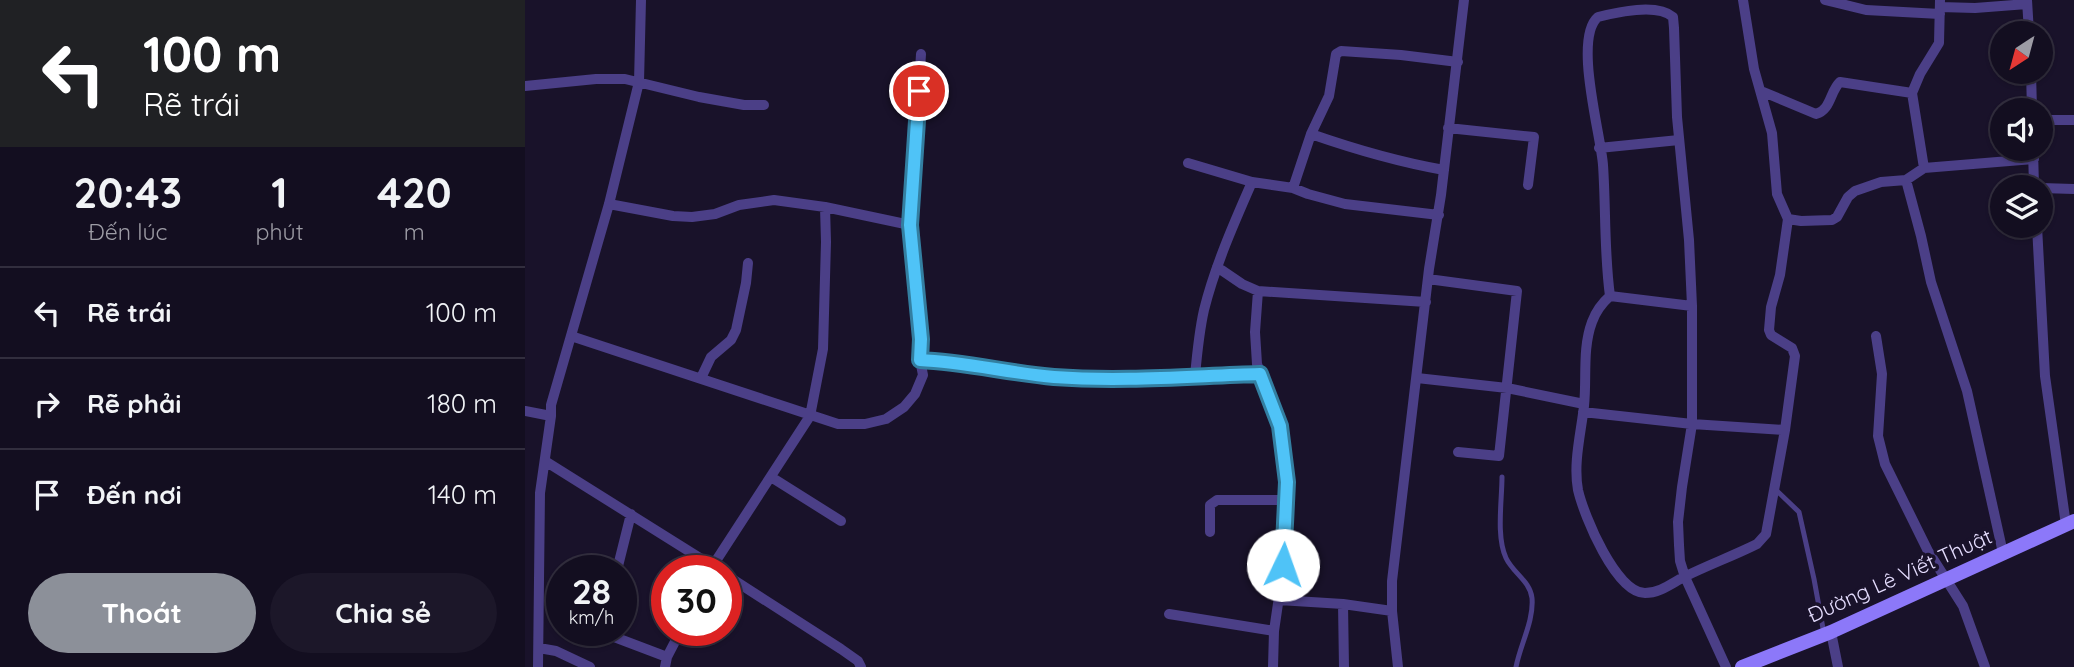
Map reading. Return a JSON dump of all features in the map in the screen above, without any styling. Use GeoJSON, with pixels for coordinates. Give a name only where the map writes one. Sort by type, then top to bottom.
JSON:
{"type":"FeatureCollection","features":[{"type":"Feature","properties":{"kind":"main road","name":"Đường Lê Viết Thuật"},"geometry":{"type":"LineString","coordinates":[[1742,667],[1946,581],[2070,523]]}},
{"type":"Feature","properties":{"kind":"street"},"geometry":{"type":"LineString","coordinates":[[538,667],[540,493],[551,405],[609,204],[639,82],[641,0]]}},
{"type":"Feature","properties":{"kind":"street"},"geometry":{"type":"LineString","coordinates":[[1398,667],[1392,581],[1464,0]]}},
{"type":"Feature","properties":{"kind":"street"},"geometry":{"type":"LineString","coordinates":[[1726,667],[1685,577],[1680,561],[1678,522],[1692,424],[1692,306],[1673,17],[1658,9],[1598,17],[1590,28],[1593,113],[1603,161],[1610,296],[1598,310],[1588,338],[1577,470],[1578,489],[1590,523],[1613,568],[1630,587],[1644,593],[1655,592],[1685,577],[1761,541],[1768,528],[1786,430],[1794,351],[1771,335],[1769,330],[1788,219],[1777,194],[1772,132],[1754,69],[1743,0]]}},
{"type":"Feature","properties":{"kind":"street"},"geometry":{"type":"LineString","coordinates":[[1825,0],[1866,10],[1975,8],[2027,2],[2028,21]]}},
{"type":"Feature","properties":{"kind":"street"},"geometry":{"type":"LineString","coordinates":[[1924,168],[1912,93],[1920,74],[1940,43],[1940,7]]}},
{"type":"Feature","properties":{"kind":"street"},"geometry":{"type":"LineString","coordinates":[[1293,188],[1311,134],[1329,96],[1336,54],[1341,51],[1458,62]]}},
{"type":"Feature","properties":{"kind":"street"},"geometry":{"type":"LineString","coordinates":[[571,336],[838,424],[865,424],[886,419],[904,407],[915,394],[923,375],[910,225],[921,54]]}},
{"type":"Feature","properties":{"kind":"street"},"geometry":{"type":"LineString","coordinates":[[525,86],[605,79],[639,82],[744,105],[764,105]]}},
{"type":"Feature","properties":{"kind":"street"},"geometry":{"type":"LineString","coordinates":[[1761,91],[1816,114],[1825,110],[1840,82],[1912,93]]}},
{"type":"Feature","properties":{"kind":"street"},"geometry":{"type":"LineString","coordinates":[[2053,120],[2074,120]]}},
{"type":"Feature","properties":{"kind":"street"},"geometry":{"type":"LineString","coordinates":[[1448,128],[1534,136],[1528,185]]}},
{"type":"Feature","properties":{"kind":"street"},"geometry":{"type":"LineString","coordinates":[[1311,134],[1417,166],[1444,170]]}},
{"type":"Feature","properties":{"kind":"street"},"geometry":{"type":"LineString","coordinates":[[1599,148],[1679,140]]}},
{"type":"Feature","properties":{"kind":"street"},"geometry":{"type":"LineString","coordinates":[[1788,219],[1832,219],[1837,217],[1848,197],[1855,191],[1881,182],[1906,180],[1924,168],[1990,160]]}},
{"type":"Feature","properties":{"kind":"street"},"geometry":{"type":"LineString","coordinates":[[1188,163],[1252,182],[1293,188],[1345,204],[1439,215]]}},
{"type":"Feature","properties":{"kind":"street"},"geometry":{"type":"LineString","coordinates":[[1906,180],[1931,282],[1967,391],[2003,553]]}},
{"type":"Feature","properties":{"kind":"street"},"geometry":{"type":"LineString","coordinates":[[1195,376],[1204,310],[1233,224],[1252,182]]}},
{"type":"Feature","properties":{"kind":"street"},"geometry":{"type":"LineString","coordinates":[[2053,188],[2074,189]]}},
{"type":"Feature","properties":{"kind":"street"},"geometry":{"type":"LineString","coordinates":[[609,204],[692,217],[715,214],[739,205],[774,200],[825,207],[910,225]]}},
{"type":"Feature","properties":{"kind":"street"},"geometry":{"type":"LineString","coordinates":[[723,555],[810,416],[823,349],[827,242],[825,207]]}},
{"type":"Feature","properties":{"kind":"street"},"geometry":{"type":"LineString","coordinates":[[2038,238],[2045,376],[2070,523]]}},
{"type":"Feature","properties":{"kind":"street"},"geometry":{"type":"LineString","coordinates":[[701,378],[711,357],[731,340],[736,330],[748,263]]}},
{"type":"Feature","properties":{"kind":"street"},"geometry":{"type":"LineString","coordinates":[[1217,267],[1258,291],[1426,302]]}},
{"type":"Feature","properties":{"kind":"street"},"geometry":{"type":"LineString","coordinates":[[1428,279],[1517,291],[1499,456],[1458,452]]}},
{"type":"Feature","properties":{"kind":"street"},"geometry":{"type":"LineString","coordinates":[[1258,291],[1255,332],[1257,363],[1280,426],[1287,482],[1273,667]]}},
{"type":"Feature","properties":{"kind":"street"},"geometry":{"type":"LineString","coordinates":[[1610,296],[1692,306]]}},
{"type":"Feature","properties":{"kind":"street"},"geometry":{"type":"LineString","coordinates":[[1876,336],[1882,374],[1878,436],[1885,464],[1928,551],[1958,596],[1969,619],[1985,667]]}},
{"type":"Feature","properties":{"kind":"street"},"geometry":{"type":"LineString","coordinates":[[920,360],[947,361],[1054,377],[1156,379],[1260,374]]}},
{"type":"Feature","properties":{"kind":"street"},"geometry":{"type":"LineString","coordinates":[[1417,378],[1507,388],[1584,408],[1692,424],[1786,430]]}},
{"type":"Feature","properties":{"kind":"street"},"geometry":{"type":"LineString","coordinates":[[525,411],[551,416]]}},
{"type":"Feature","properties":{"kind":"street"},"geometry":{"type":"LineString","coordinates":[[545,461],[693,555]]}},
{"type":"Feature","properties":{"kind":"street"},"geometry":{"type":"LineString","coordinates":[[771,477],[841,521]]}},
{"type":"Feature","properties":{"kind":"street"},"geometry":{"type":"LineString","coordinates":[[1210,532],[1210,505],[1217,500],[1286,500]]}},
{"type":"Feature","properties":{"kind":"street"},"geometry":{"type":"LineString","coordinates":[[621,555],[631,514]]}},
{"type":"Feature","properties":{"kind":"street"},"geometry":{"type":"LineString","coordinates":[[525,530],[539,528]]}},
{"type":"Feature","properties":{"kind":"street"},"geometry":{"type":"LineString","coordinates":[[742,585],[841,649],[858,661],[861,667]]}},
{"type":"Feature","properties":{"kind":"street"},"geometry":{"type":"LineString","coordinates":[[1279,600],[1343,604],[1392,611]]}},
{"type":"Feature","properties":{"kind":"street"},"geometry":{"type":"LineString","coordinates":[[1343,604],[1344,667]]}},
{"type":"Feature","properties":{"kind":"street"},"geometry":{"type":"LineString","coordinates":[[1169,614],[1274,631]]}},
{"type":"Feature","properties":{"kind":"street"},"geometry":{"type":"LineString","coordinates":[[1827,633],[1838,667]]}},
{"type":"Feature","properties":{"kind":"street"},"geometry":{"type":"LineString","coordinates":[[525,641],[556,650],[590,667]]}},
{"type":"Feature","properties":{"kind":"street"},"geometry":{"type":"LineString","coordinates":[[631,646],[666,662],[674,646]]}},
{"type":"Feature","properties":{"kind":"lane"},"geometry":{"type":"LineString","coordinates":[[1502,477],[1501,543],[1507,559],[1529,587],[1532,599],[1530,619],[1517,667]]}},
{"type":"Feature","properties":{"kind":"lane"},"geometry":{"type":"LineString","coordinates":[[1775,488],[1799,512],[1827,633]]}},
{"type":"Feature","properties":{"kind":"route"},"geometry":{"type":"LineString","coordinates":[[919,91],[910,225],[921,339],[920,360],[947,361],[1054,377],[1101,379],[1260,374],[1280,426],[1287,482],[1283,565]]}}]}
